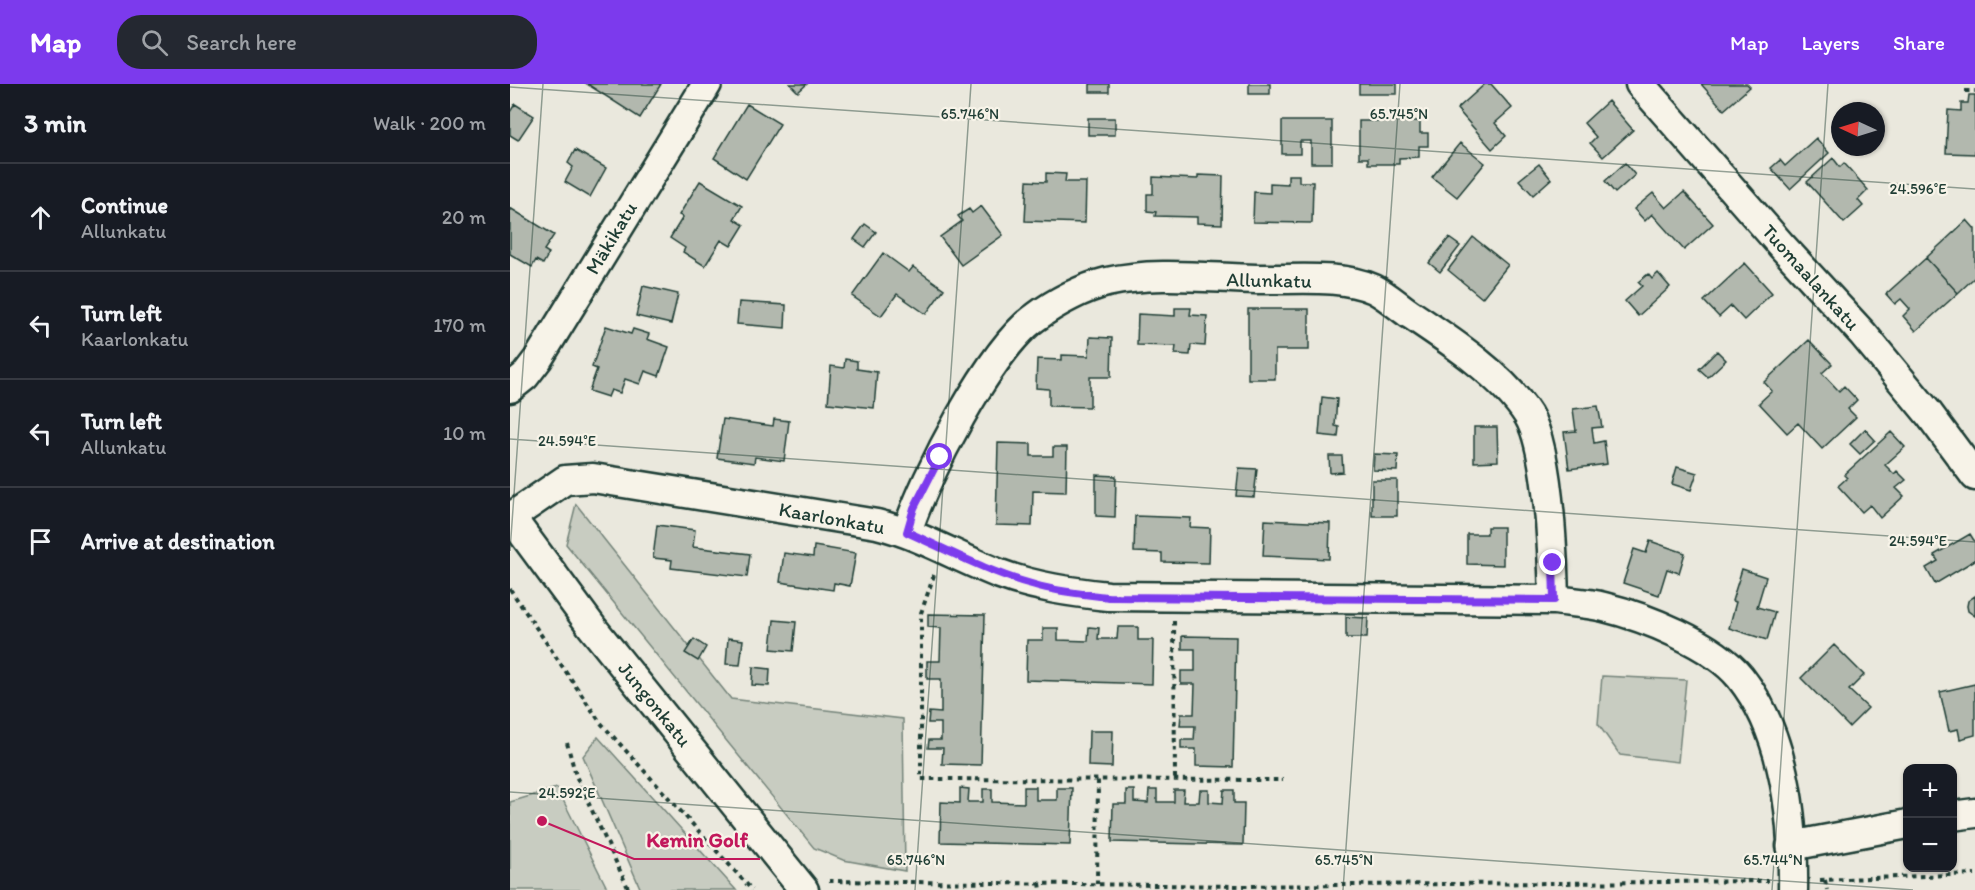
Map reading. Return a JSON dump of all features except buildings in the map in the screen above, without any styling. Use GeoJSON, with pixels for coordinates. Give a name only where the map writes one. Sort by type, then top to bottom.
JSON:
{"type":"FeatureCollection","features":[{"type":"Feature","properties":{"kind":"street","name":"Mäkikatu"},"geometry":{"type":"LineString","coordinates":[[510,388],[525,376],[538,359],[707,84]]}},
{"type":"Feature","properties":{"kind":"street","name":"Tuomaalankatu"},"geometry":{"type":"LineString","coordinates":[[1640,84],[1780,245],[1863,334],[1929,414],[1975,476]]}},
{"type":"Feature","properties":{"kind":"street","name":"Allunkatu"},"geometry":{"type":"LineString","coordinates":[[907,532],[929,475],[989,370],[1014,338],[1044,312],[1072,296],[1106,282],[1143,277],[1340,281],[1374,289],[1435,330],[1505,387],[1528,416],[1540,448],[1553,563],[1554,600]]}},
{"type":"Feature","properties":{"kind":"street","name":"Kaarlonkatu"},"geometry":{"type":"LineString","coordinates":[[511,516],[565,480],[593,478],[877,524],[907,532],[999,573],[1035,586],[1108,597],[1554,600],[1603,607],[1654,623],[1710,652],[1739,675],[1762,708],[1780,760],[1791,846],[1793,886]]}},
{"type":"Feature","properties":{"kind":"street","name":"Jungonkatu"},"geometry":{"type":"LineString","coordinates":[[511,516],[592,627],[817,885]]}},
{"type":"Feature","properties":{"kind":"street"},"geometry":{"type":"LineString","coordinates":[[1957,815],[1975,813]]}},
{"type":"Feature","properties":{"kind":"street"},"geometry":{"type":"LineString","coordinates":[[1791,846],[1903,825]]}},
{"type":"Feature","properties":{"kind":"path"},"geometry":{"type":"LineString","coordinates":[[1965,91],[1975,91]]}},
{"type":"Feature","properties":{"kind":"path"},"geometry":{"type":"LineString","coordinates":[[943,548],[921,613],[921,778],[1283,780]]}},
{"type":"Feature","properties":{"kind":"path"},"geometry":{"type":"LineString","coordinates":[[510,589],[600,722],[753,890]]}},
{"type":"Feature","properties":{"kind":"path"},"geometry":{"type":"LineString","coordinates":[[1174,597],[1174,780]]}},
{"type":"Feature","properties":{"kind":"path"},"geometry":{"type":"LineString","coordinates":[[567,743],[576,776],[628,890]]}},
{"type":"Feature","properties":{"kind":"path"},"geometry":{"type":"LineString","coordinates":[[1096,884],[1098,779]]}},
{"type":"Feature","properties":{"kind":"path"},"geometry":{"type":"LineString","coordinates":[[817,885],[1040,883],[1239,888],[1621,883],[1793,886],[1825,880],[1975,874]]}},
{"type":"Feature","properties":{"kind":"path"},"geometry":{"type":"LineString","coordinates":[[1825,880],[1827,890]]}},
{"type":"Feature","properties":{"kind":"path"},"geometry":{"type":"LineString","coordinates":[[1040,883],[1041,890]]}},
{"type":"Feature","properties":{"kind":"path"},"geometry":{"type":"LineString","coordinates":[[1621,883],[1621,890]]}},
{"type":"Feature","properties":{"kind":"path"},"geometry":{"type":"LineString","coordinates":[[1423,884],[1423,890]]}},
{"type":"Feature","properties":{"kind":"shaded area"},"geometry":{"type":"Polygon","coordinates":[[[576,504],[731,699],[903,719],[905,871],[843,860],[814,848],[566,544],[576,504]]]}},
{"type":"Feature","properties":{"kind":"shaded area"},"geometry":{"type":"Polygon","coordinates":[[[1602,676],[1686,680],[1678,762],[1620,755],[1598,724],[1602,676]]]}},
{"type":"Feature","properties":{"kind":"shaded area"},"geometry":{"type":"Polygon","coordinates":[[[598,737],[736,890],[641,890],[583,756],[598,737]]]}},
{"type":"Feature","properties":{"kind":"shaded area"},"geometry":{"type":"Polygon","coordinates":[[[557,788],[608,890],[510,890],[510,802],[557,788]]]}},
{"type":"Feature","properties":{"kind":"place","name":"Kemin Golf"},"geometry":{"type":"Point","coordinates":[542,821]}},
{"type":"Feature","properties":{"kind":"route"},"geometry":{"type":"LineString","coordinates":[[940,457],[914,508],[907,532],[999,573],[1035,586],[1108,597],[1554,600],[1553,563]]}}]}
